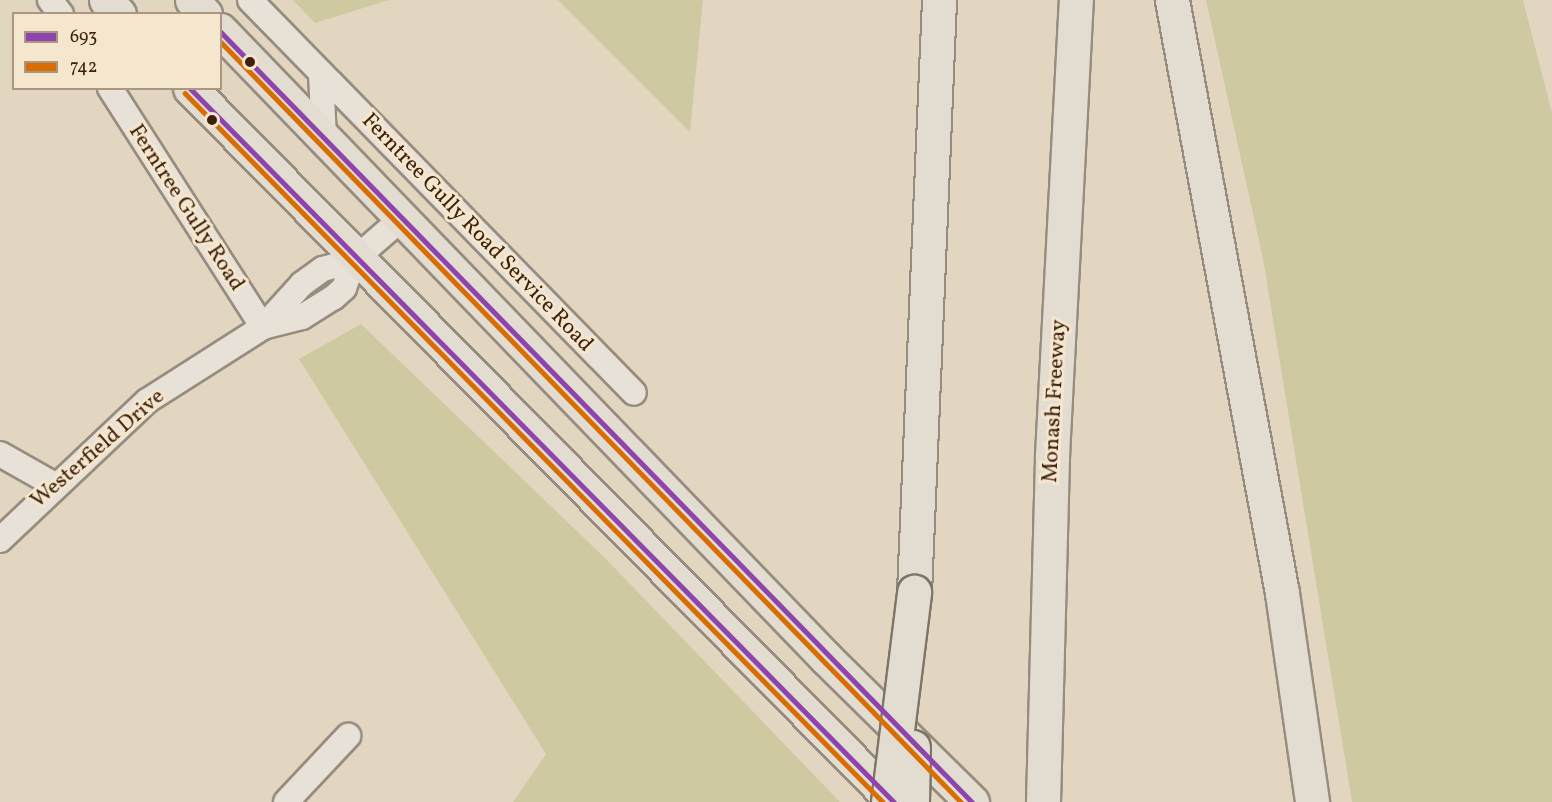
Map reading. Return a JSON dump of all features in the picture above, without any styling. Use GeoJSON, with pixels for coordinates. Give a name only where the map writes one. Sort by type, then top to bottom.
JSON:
{"type":"FeatureCollection","features":[{"type":"Feature","properties":{"kind":"main road"},"geometry":{"type":"LineString","coordinates":[[106,0],[117,12]]}},
{"type":"Feature","properties":{"kind":"main road"},"geometry":{"type":"LineString","coordinates":[[192,0],[203,12]]}},
{"type":"Feature","properties":{"kind":"main road"},"geometry":{"type":"LineString","coordinates":[[912,802],[914,592],[939,0]]}},
{"type":"Feature","properties":{"kind":"main road","name":"Monash Freeway"},"geometry":{"type":"LineString","coordinates":[[1042,802],[1052,455],[1076,0]]}},
{"type":"Feature","properties":{"kind":"main road"},"geometry":{"type":"LineString","coordinates":[[1172,0],[1282,593],[1312,802]]}},
{"type":"Feature","properties":{"kind":"main road"},"geometry":{"type":"LineString","coordinates":[[222,32],[401,219],[972,802]]}},
{"type":"Feature","properties":{"kind":"main road"},"geometry":{"type":"LineString","coordinates":[[192,90],[354,261],[894,802]]}},
{"type":"Feature","properties":{"kind":"main road"},"geometry":{"type":"LineString","coordinates":[[888,802],[914,592]]}},
{"type":"Feature","properties":{"kind":"street"},"geometry":{"type":"LineString","coordinates":[[50,0],[60,12]]}},
{"type":"Feature","properties":{"kind":"street","name":"Ferntree Gully Road Service Road"},"geometry":{"type":"LineString","coordinates":[[250,0],[634,393]]}},
{"type":"Feature","properties":{"kind":"street","name":"Ferntree Gully Road Service Road"},"geometry":{"type":"LineString","coordinates":[[321,73],[324,139]]}},
{"type":"Feature","properties":{"kind":"street","name":"Ferntree Gully Road"},"geometry":{"type":"LineString","coordinates":[[111,90],[262,327]]}},
{"type":"Feature","properties":{"kind":"street","name":"Westerfield Drive"},"geometry":{"type":"LineString","coordinates":[[0,540],[53,484],[147,401],[262,327],[302,317],[333,298],[344,288],[354,261],[401,219]]}},
{"type":"Feature","properties":{"kind":"street"},"geometry":{"type":"LineString","coordinates":[[0,454],[53,484]]}},
{"type":"Feature","properties":{"kind":"street"},"geometry":{"type":"LineString","coordinates":[[286,802],[348,736]]}},
{"type":"Feature","properties":{"kind":"shaded area"},"geometry":{"type":"Polygon","coordinates":[[[293,0],[389,0],[315,23],[293,0]]]}},
{"type":"Feature","properties":{"kind":"shaded area"},"geometry":{"type":"Polygon","coordinates":[[[558,0],[703,0],[690,132],[558,0]]]}},
{"type":"Feature","properties":{"kind":"shaded area"},"geometry":{"type":"Polygon","coordinates":[[[1206,0],[1523,0],[1552,113],[1552,802],[1352,802],[1263,259],[1206,0]]]}},
{"type":"Feature","properties":{"kind":"shaded area"},"geometry":{"type":"Polygon","coordinates":[[[361,324],[606,559],[840,802],[513,802],[546,754],[299,359],[361,324]]]}},
{"type":"Feature","properties":{"kind":"transit line","name":"693"},"geometry":{"type":"LineString","coordinates":[[222,33],[972,802]]}},
{"type":"Feature","properties":{"kind":"transit line","name":"742"},"geometry":{"type":"LineString","coordinates":[[222,43],[961,802]]}},
{"type":"Feature","properties":{"kind":"transit line","name":"693"},"geometry":{"type":"LineString","coordinates":[[192,90],[894,802]]}},
{"type":"Feature","properties":{"kind":"transit line","name":"742"},"geometry":{"type":"LineString","coordinates":[[185,93],[883,802]]}}]}
